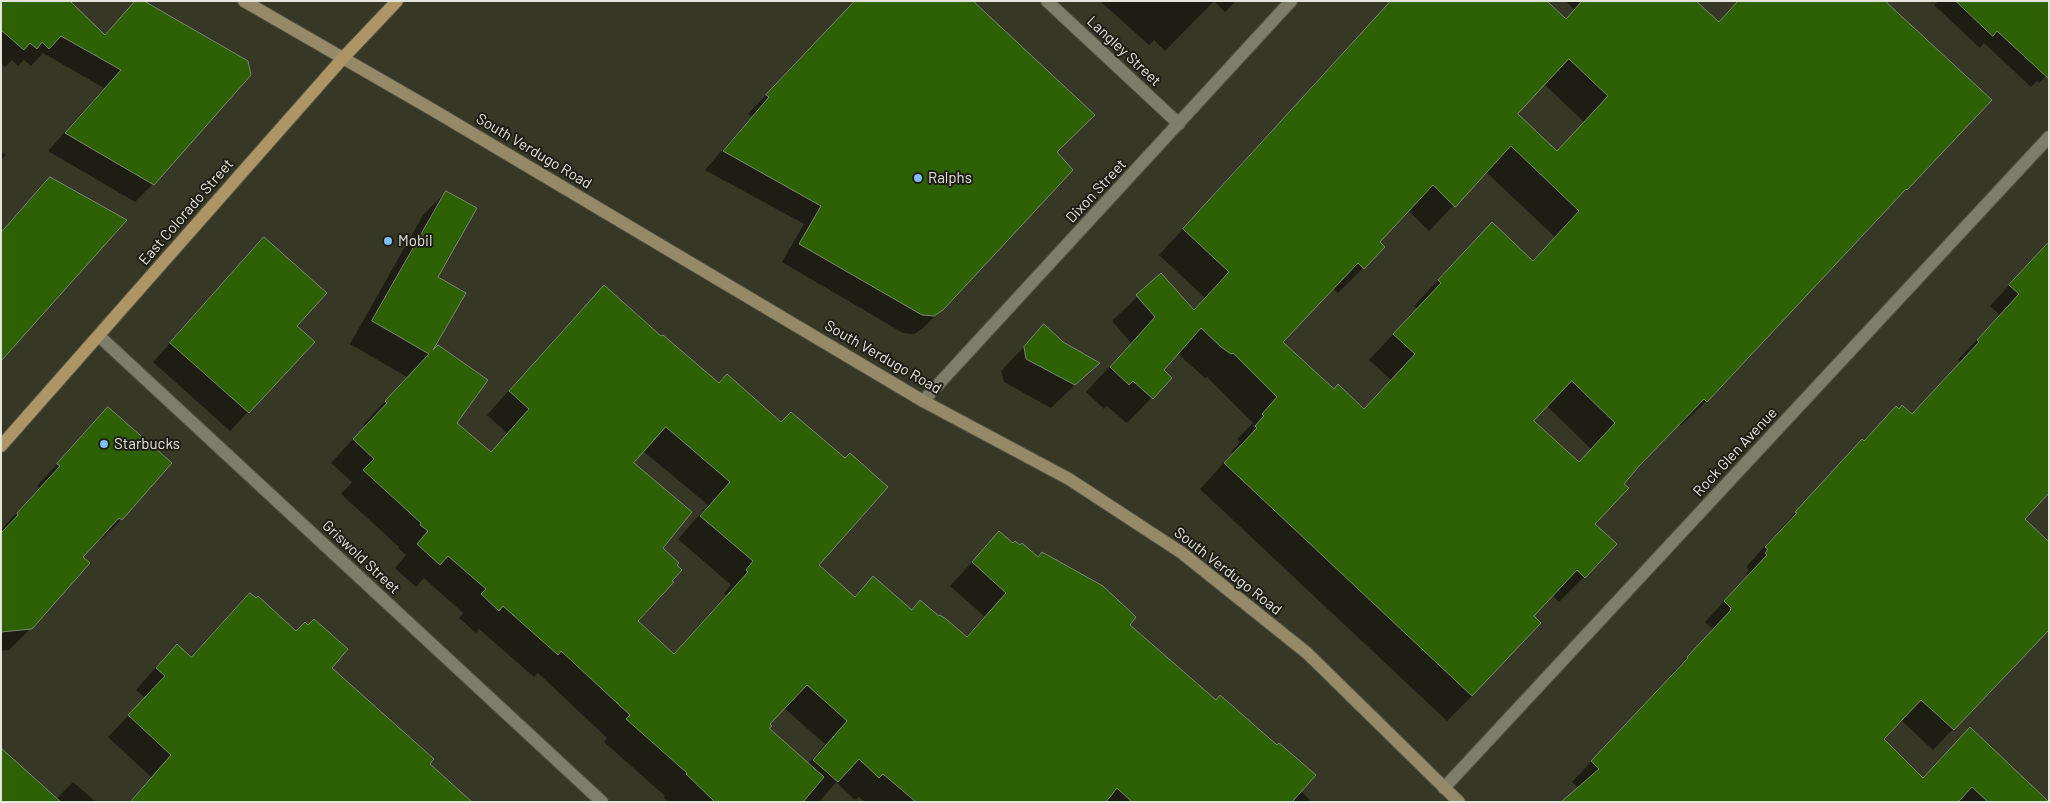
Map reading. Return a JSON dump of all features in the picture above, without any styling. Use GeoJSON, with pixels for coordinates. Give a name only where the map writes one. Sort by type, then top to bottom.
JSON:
{"type":"FeatureCollection","features":[{"type":"Feature","properties":{"kind":"main road","name":"South Verdugo Road"},"geometry":{"type":"LineString","coordinates":[[244,1],[923,401],[1069,479],[1182,553],[1307,653],[1459,802]]}},
{"type":"Feature","properties":{"kind":"main road","name":"East Colorado Street"},"geometry":{"type":"LineString","coordinates":[[1,446],[343,58],[397,1]]}},
{"type":"Feature","properties":{"kind":"street","name":"Langley Street"},"geometry":{"type":"LineString","coordinates":[[1047,1],[1179,124]]}},
{"type":"Feature","properties":{"kind":"street","name":"Dixon Street"},"geometry":{"type":"LineString","coordinates":[[923,401],[1291,1]]}},
{"type":"Feature","properties":{"kind":"street","name":"Rock Glen Avenue"},"geometry":{"type":"LineString","coordinates":[[1444,788],[2049,138]]}},
{"type":"Feature","properties":{"kind":"street","name":"Griswold Street"},"geometry":{"type":"LineString","coordinates":[[99,336],[602,802]]}},
{"type":"Feature","properties":{"kind":"building"},"geometry":{"type":"Polygon","coordinates":[[[1,1],[70,1],[105,35],[135,1],[144,1],[248,61],[251,75],[154,185],[65,133],[121,70],[61,36],[49,49],[42,42],[37,49],[30,43],[24,50],[1,30],[1,1]]]}},
{"type":"Feature","properties":{"kind":"building","name":"Ralphs"},"geometry":{"type":"Polygon","coordinates":[[[855,1],[973,1],[1095,115],[1057,152],[1073,170],[943,310],[934,316],[922,315],[799,244],[821,206],[723,151],[769,97],[766,95],[855,1]]]}},
{"type":"Feature","properties":{"kind":"building"},"geometry":{"type":"Polygon","coordinates":[[[1391,1],[1547,1],[1566,19],[1582,1],[1696,1],[1719,22],[1738,1],[1885,1],[1992,100],[1707,402],[1704,399],[1639,466],[1624,484],[1629,488],[1595,524],[1617,544],[1585,578],[1577,570],[1534,616],[1541,623],[1472,696],[1224,463],[1257,428],[1255,426],[1264,416],[1262,414],[1277,397],[1233,353],[1231,354],[1221,347],[1201,328],[1164,370],[1172,378],[1153,399],[1133,381],[1129,385],[1110,367],[1155,317],[1136,295],[1161,273],[1194,310],[1229,272],[1183,229],[1391,1]],[[1569,59],[1518,114],[1557,151],[1608,96],[1569,59]],[[1511,146],[1455,207],[1433,185],[1380,242],[1385,247],[1364,269],[1358,263],[1283,342],[1334,389],[1338,384],[1364,409],[1415,354],[1393,334],[1441,283],[1438,280],[1492,222],[1533,261],[1579,211],[1511,146]],[[1572,381],[1534,421],[1579,462],[1615,423],[1572,381]]]}},
{"type":"Feature","properties":{"kind":"building"},"geometry":{"type":"Polygon","coordinates":[[[1956,1],[2049,1],[2049,79],[1997,31],[1993,36],[1956,1]]]}},
{"type":"Feature","properties":{"kind":"building"},"geometry":{"type":"Polygon","coordinates":[[[50,177],[127,220],[1,361],[1,233],[50,177]]]}},
{"type":"Feature","properties":{"kind":"building"},"geometry":{"type":"Polygon","coordinates":[[[446,191],[477,208],[438,277],[466,293],[433,350],[438,345],[488,380],[457,423],[491,452],[529,409],[509,391],[604,285],[661,336],[663,335],[719,383],[727,374],[781,422],[791,412],[845,458],[850,453],[888,487],[819,565],[855,597],[873,576],[912,610],[920,600],[967,637],[1006,593],[972,562],[999,531],[1013,543],[1015,541],[1020,545],[1022,543],[1038,557],[1042,552],[1103,586],[1136,617],[1130,625],[1216,700],[1220,695],[1277,745],[1279,743],[1316,775],[1292,802],[1132,802],[1117,788],[1106,802],[916,802],[883,774],[879,778],[859,759],[838,782],[813,760],[847,721],[807,685],[770,724],[772,726],[769,728],[824,777],[803,802],[715,802],[687,773],[626,719],[630,715],[561,651],[558,655],[503,606],[499,611],[481,594],[486,589],[448,556],[440,565],[417,544],[428,531],[363,470],[374,459],[353,439],[429,354],[372,321],[446,191]],[[666,427],[634,463],[692,512],[663,548],[679,563],[677,565],[682,570],[672,581],[674,582],[638,621],[674,654],[748,572],[746,570],[753,561],[700,516],[730,482],[666,427]]]}},
{"type":"Feature","properties":{"kind":"building"},"geometry":{"type":"Polygon","coordinates":[[[264,237],[327,293],[297,326],[315,342],[249,413],[170,343],[264,237]]]}},
{"type":"Feature","properties":{"kind":"building"},"geometry":{"type":"Polygon","coordinates":[[[2049,242],[2049,493],[2025,519],[2049,542],[2049,630],[1954,730],[1921,700],[1884,739],[1923,778],[1970,727],[2049,802],[1988,802],[1972,787],[1958,802],[1561,802],[1599,769],[1591,761],[1730,611],[1731,608],[1724,601],[1767,555],[1765,553],[1768,549],[1765,547],[1797,513],[1795,512],[1862,439],[1864,441],[1896,406],[1899,409],[1902,405],[1912,414],[1979,342],[1977,340],[2019,294],[2009,285],[2049,242]]]}},
{"type":"Feature","properties":{"kind":"building"},"geometry":{"type":"Polygon","coordinates":[[[1044,324],[1063,342],[1100,363],[1075,385],[1026,359],[1024,347],[1044,324]]]}},
{"type":"Feature","properties":{"kind":"building"},"geometry":{"type":"Polygon","coordinates":[[[108,407],[172,463],[122,520],[119,518],[83,557],[90,563],[32,629],[1,632],[1,533],[60,466],[57,464],[108,407]]]}},
{"type":"Feature","properties":{"kind":"building"},"geometry":{"type":"Polygon","coordinates":[[[250,593],[256,598],[258,596],[296,631],[305,622],[308,625],[314,619],[348,649],[332,668],[434,759],[430,764],[472,802],[130,802],[171,755],[128,715],[165,676],[156,668],[177,644],[191,657],[250,593]]]}},
{"type":"Feature","properties":{"kind":"building"},"geometry":{"type":"Polygon","coordinates":[[[1,748],[61,802],[1,802],[1,748]]]}},
{"type":"Feature","properties":{"kind":"place","name":"Ralphs"},"geometry":{"type":"Point","coordinates":[918,178]}},
{"type":"Feature","properties":{"kind":"place","name":"Mobil"},"geometry":{"type":"Point","coordinates":[388,241]}},
{"type":"Feature","properties":{"kind":"place","name":"Starbucks"},"geometry":{"type":"Point","coordinates":[104,444]}}]}
